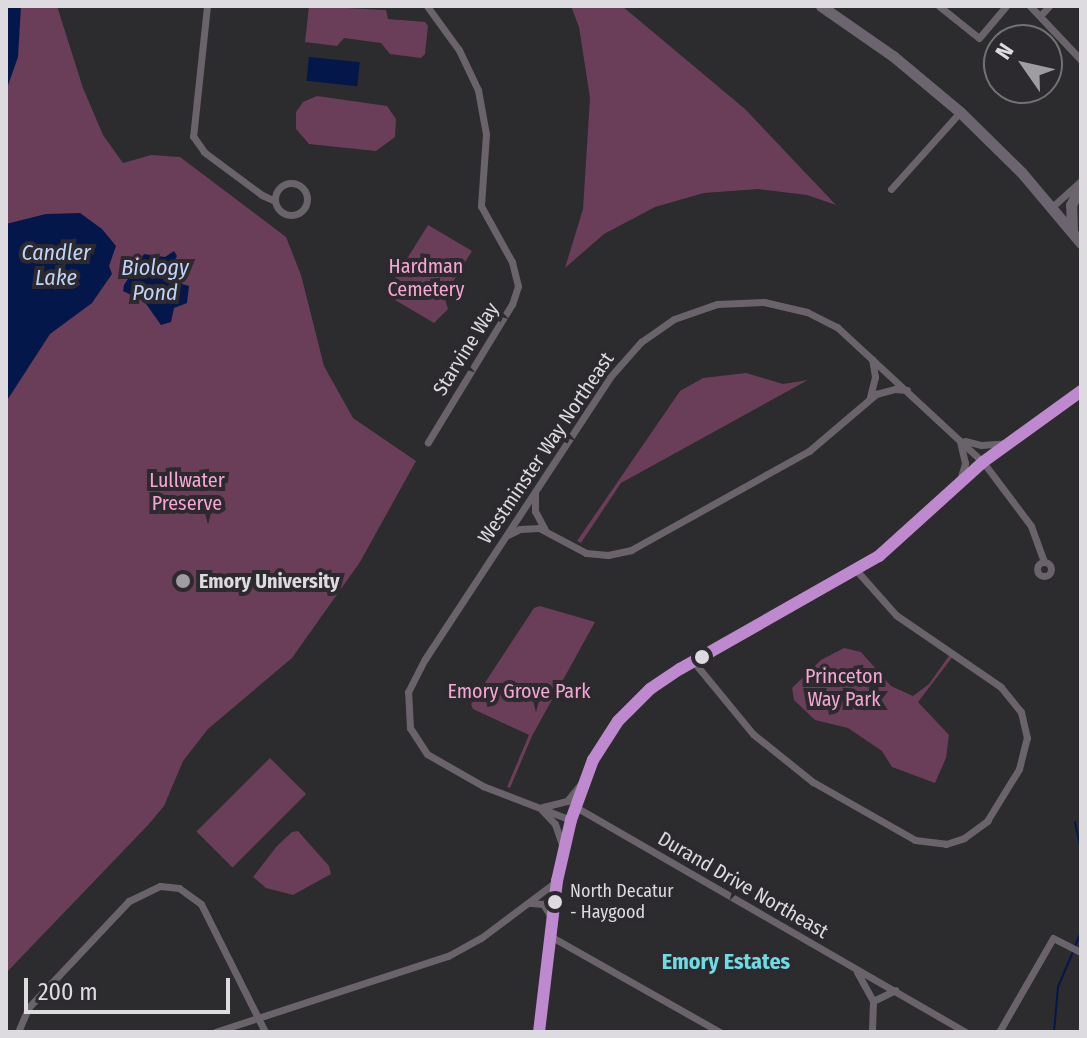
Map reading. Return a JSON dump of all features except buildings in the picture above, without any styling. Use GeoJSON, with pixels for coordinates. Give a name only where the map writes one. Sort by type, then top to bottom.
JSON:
{"type":"FeatureCollection","features":[{"type":"Feature","properties":{"kind":"main road"},"geometry":{"type":"LineString","coordinates":[[821,6],[883,49],[960,112],[1052,207],[1077,238]]}},
{"type":"Feature","properties":{"kind":"main road"},"geometry":{"type":"LineString","coordinates":[[1077,238],[1070,210],[1081,183]]}},
{"type":"Feature","properties":{"kind":"main road"},"geometry":{"type":"LineString","coordinates":[[539,1032],[557,881],[574,806],[609,733],[633,704],[693,661],[856,570],[903,537],[983,462],[1081,391]]}},
{"type":"Feature","properties":{"kind":"street"},"geometry":{"type":"LineString","coordinates":[[207,6],[193,136],[204,152],[262,195],[275,201],[281,211],[292,214],[303,209],[307,198],[301,186],[288,183],[278,190],[275,201]]}},
{"type":"Feature","properties":{"kind":"street","name":"Starvine Way"},"geometry":{"type":"LineString","coordinates":[[427,6],[459,50],[478,90],[486,134],[481,206],[512,262],[518,281],[512,304],[428,442]]}},
{"type":"Feature","properties":{"kind":"street"},"geometry":{"type":"LineString","coordinates":[[939,6],[979,38],[1006,6]]}},
{"type":"Feature","properties":{"kind":"street"},"geometry":{"type":"LineString","coordinates":[[1030,6],[1081,60]]}},
{"type":"Feature","properties":{"kind":"street"},"geometry":{"type":"LineString","coordinates":[[1040,16],[1049,6]]}},
{"type":"Feature","properties":{"kind":"street"},"geometry":{"type":"LineString","coordinates":[[891,189],[960,112]]}},
{"type":"Feature","properties":{"kind":"street"},"geometry":{"type":"LineString","coordinates":[[1052,207],[1081,183]]}},
{"type":"Feature","properties":{"kind":"street","name":"Westminster Way Northeast"},"geometry":{"type":"LineString","coordinates":[[571,820],[466,778],[427,754],[413,736],[407,712],[408,692],[503,539],[623,359],[652,333],[684,314],[733,302],[786,306],[826,321],[872,356],[983,462],[1031,526],[1044,562]]}},
{"type":"Feature","properties":{"kind":"street"},"geometry":{"type":"LineString","coordinates":[[869,399],[875,377],[872,356]]}},
{"type":"Feature","properties":{"kind":"street"},"geometry":{"type":"LineString","coordinates":[[503,539],[520,529],[545,530],[586,553],[608,555],[631,550],[809,451],[869,399],[889,390],[910,391]]}},
{"type":"Feature","properties":{"kind":"street"},"geometry":{"type":"LineString","coordinates":[[958,486],[965,463],[960,439],[981,445],[1008,443]]}},
{"type":"Feature","properties":{"kind":"street"},"geometry":{"type":"LineString","coordinates":[[535,492],[535,511],[545,530]]}},
{"type":"Feature","properties":{"kind":"street"},"geometry":{"type":"LineString","coordinates":[[693,661],[753,734],[813,782],[915,840],[946,844],[964,838],[987,821],[1019,769],[1027,738],[1021,712],[1001,687],[896,615],[856,570]]}},
{"type":"Feature","properties":{"kind":"street"},"geometry":{"type":"LineString","coordinates":[[537,807],[559,805],[583,782]]}},
{"type":"Feature","properties":{"kind":"street","name":"Durand Drive Northeast"},"geometry":{"type":"LineString","coordinates":[[574,806],[966,1032]]}},
{"type":"Feature","properties":{"kind":"street"},"geometry":{"type":"LineString","coordinates":[[537,807],[555,824],[563,850]]}},
{"type":"Feature","properties":{"kind":"street"},"geometry":{"type":"LineString","coordinates":[[215,1032],[448,956],[557,881]]}},
{"type":"Feature","properties":{"kind":"street"},"geometry":{"type":"LineString","coordinates":[[18,1032],[28,1008],[129,901],[160,886],[179,888],[201,904],[265,1032]]}},
{"type":"Feature","properties":{"kind":"street"},"geometry":{"type":"LineString","coordinates":[[529,903],[543,904],[553,919]]}},
{"type":"Feature","properties":{"kind":"street"},"geometry":{"type":"LineString","coordinates":[[550,936],[720,1032]]}},
{"type":"Feature","properties":{"kind":"street"},"geometry":{"type":"LineString","coordinates":[[999,1032],[1053,938],[1081,952]]}},
{"type":"Feature","properties":{"kind":"street"},"geometry":{"type":"LineString","coordinates":[[853,967],[865,982],[873,1001],[872,1032]]}},
{"type":"Feature","properties":{"kind":"street"},"geometry":{"type":"LineString","coordinates":[[873,1001],[896,990]]}},
{"type":"Feature","properties":{"kind":"green space","name":"Lullwater Preserve"},"geometry":{"type":"Polygon","coordinates":[[[15,6],[57,6],[83,88],[103,135],[123,163],[151,155],[180,157],[286,237],[301,275],[324,366],[353,418],[416,461],[360,562],[292,658],[208,729],[183,761],[164,806],[6,973],[6,76],[15,6]]]}},
{"type":"Feature","properties":{"kind":"green space"},"geometry":{"type":"Polygon","coordinates":[[[309,6],[386,10],[388,19],[425,22],[428,26],[425,54],[421,58],[390,54],[381,43],[344,38],[337,46],[305,42],[309,6]]]}},
{"type":"Feature","properties":{"kind":"green space"},"geometry":{"type":"Polygon","coordinates":[[[571,6],[622,6],[745,109],[836,205],[807,195],[758,189],[704,193],[655,207],[604,234],[565,268],[583,209],[590,98],[579,27],[571,6]]]}},
{"type":"Feature","properties":{"kind":"green space"},"geometry":{"type":"Polygon","coordinates":[[[317,96],[387,106],[396,119],[395,137],[376,151],[309,144],[296,129],[296,112],[303,102],[317,96]]]}},
{"type":"Feature","properties":{"kind":"green space","name":"Hardman Cemetery"},"geometry":{"type":"Polygon","coordinates":[[[428,225],[472,251],[444,296],[448,309],[434,323],[385,294],[428,225]]]}},
{"type":"Feature","properties":{"kind":"green space"},"geometry":{"type":"Polygon","coordinates":[[[746,373],[783,384],[808,380],[621,483],[581,543],[577,541],[680,391],[703,378],[746,373]]]}},
{"type":"Feature","properties":{"kind":"green space","name":"Emory Grove Park"},"geometry":{"type":"Polygon","coordinates":[[[540,606],[595,622],[532,736],[510,788],[507,787],[529,735],[473,709],[471,704],[534,608],[540,606]]]}},
{"type":"Feature","properties":{"kind":"green space","name":"Princeton Way Park"},"geometry":{"type":"Polygon","coordinates":[[[844,648],[861,652],[891,686],[913,696],[929,684],[951,653],[954,655],[918,702],[949,735],[946,758],[935,783],[892,767],[882,751],[848,728],[815,720],[794,700],[792,688],[821,660],[844,648]]]}},
{"type":"Feature","properties":{"kind":"green space"},"geometry":{"type":"Polygon","coordinates":[[[270,758],[306,794],[233,868],[196,832],[270,758]]]}},
{"type":"Feature","properties":{"kind":"green space"},"geometry":{"type":"Polygon","coordinates":[[[298,831],[329,866],[331,874],[293,895],[266,888],[253,877],[277,846],[292,832],[298,831]]]}},
{"type":"Feature","properties":{"kind":"water"},"geometry":{"type":"Polygon","coordinates":[[[6,6],[21,6],[18,57],[6,91],[6,6]]]}},
{"type":"Feature","properties":{"kind":"water"},"geometry":{"type":"Polygon","coordinates":[[[309,57],[360,62],[357,86],[306,81],[309,57]]]}},
{"type":"Feature","properties":{"kind":"water","name":"Candler Lake"},"geometry":{"type":"Polygon","coordinates":[[[80,213],[102,229],[116,246],[109,266],[112,274],[92,303],[50,334],[6,402],[6,224],[46,214],[80,213]]]}},
{"type":"Feature","properties":{"kind":"water","name":"Biology Pond"},"geometry":{"type":"Polygon","coordinates":[[[174,251],[177,256],[172,265],[182,284],[189,286],[187,303],[174,308],[171,322],[161,325],[144,301],[123,291],[124,285],[144,254],[165,257],[174,251]]]}},
{"type":"Feature","properties":{"kind":"waterway"},"geometry":{"type":"LineString","coordinates":[[1075,822],[1081,850]]}},
{"type":"Feature","properties":{"kind":"waterway"},"geometry":{"type":"LineString","coordinates":[[1075,946],[1081,932]]}},
{"type":"Feature","properties":{"kind":"waterway"},"geometry":{"type":"LineString","coordinates":[[1054,1032],[1058,987],[1073,952]]}},
{"type":"Feature","properties":{"kind":"transit line"},"geometry":{"type":"LineString","coordinates":[[539,1032],[557,881],[571,820],[593,760],[618,721],[650,689],[680,669],[879,556],[983,462],[1081,391]]}},
{"type":"Feature","properties":{"kind":"place","name":"Emory University"},"geometry":{"type":"Point","coordinates":[183,581]}},
{"type":"Feature","properties":{"kind":"place","name":"North Decatur - Haygood"},"geometry":{"type":"Point","coordinates":[555,902]}},
{"type":"Feature","properties":{"kind":"district","name":"Emory Estates"},"geometry":{"type":"Point","coordinates":[726,962]}}]}
